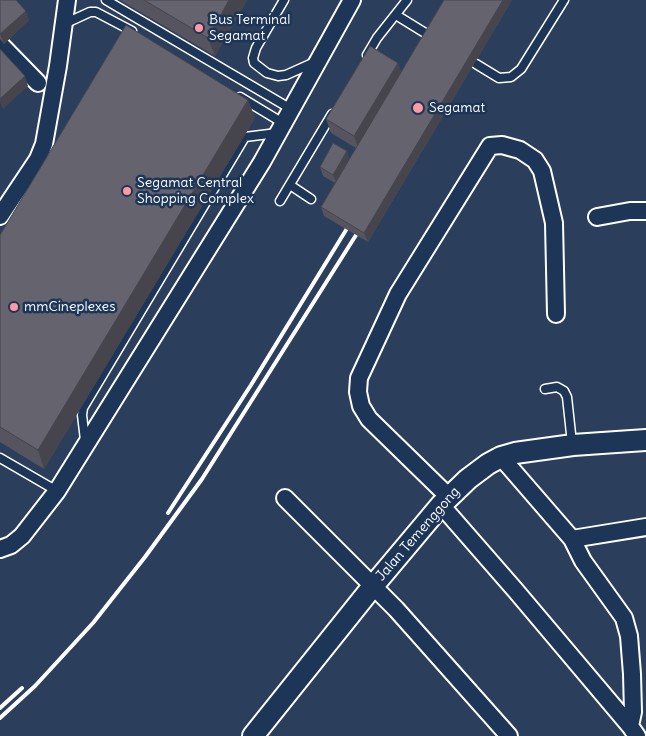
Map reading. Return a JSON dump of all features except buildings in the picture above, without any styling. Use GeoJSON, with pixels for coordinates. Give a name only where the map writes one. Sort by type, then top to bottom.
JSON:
{"type":"FeatureCollection","features":[{"type":"Feature","properties":{"kind":"street"},"geometry":{"type":"LineString","coordinates":[[0,216],[38,159],[44,144],[49,124],[67,0]]}},
{"type":"Feature","properties":{"kind":"street"},"geometry":{"type":"LineString","coordinates":[[0,549],[11,545],[22,536],[57,491],[262,162],[352,0]]}},
{"type":"Feature","properties":{"kind":"street"},"geometry":{"type":"LineString","coordinates":[[0,44],[38,83]]}},
{"type":"Feature","properties":{"kind":"street"},"geometry":{"type":"LineString","coordinates":[[556,314],[554,223],[542,171],[535,160],[520,150],[502,145],[490,146],[398,294],[359,378],[358,392],[361,406],[369,419],[445,501],[516,591],[633,731]]}},
{"type":"Feature","properties":{"kind":"street"},"geometry":{"type":"LineString","coordinates":[[597,217],[646,211]]}},
{"type":"Feature","properties":{"kind":"street","name":"Jalan Temenggong"},"geometry":{"type":"LineString","coordinates":[[253,736],[373,586],[445,501],[468,478],[501,457],[573,445],[646,440]]}},
{"type":"Feature","properties":{"kind":"street"},"geometry":{"type":"LineString","coordinates":[[501,457],[572,539],[583,562],[624,618],[629,636],[633,731]]}},
{"type":"Feature","properties":{"kind":"street"},"geometry":{"type":"LineString","coordinates":[[285,498],[396,609],[509,736]]}},
{"type":"Feature","properties":{"kind":"street"},"geometry":{"type":"LineString","coordinates":[[572,539],[646,527]]}},
{"type":"Feature","properties":{"kind":"lane"},"geometry":{"type":"LineString","coordinates":[[106,0],[284,122]]}},
{"type":"Feature","properties":{"kind":"lane"},"geometry":{"type":"LineString","coordinates":[[284,0],[256,48],[253,58],[254,63],[268,73],[278,76],[286,75],[319,60]]}},
{"type":"Feature","properties":{"kind":"lane"},"geometry":{"type":"LineString","coordinates":[[362,62],[377,38],[407,0]]}},
{"type":"Feature","properties":{"kind":"lane"},"geometry":{"type":"LineString","coordinates":[[476,64],[499,78],[511,77],[521,69],[562,1]]}},
{"type":"Feature","properties":{"kind":"lane"},"geometry":{"type":"LineString","coordinates":[[64,24],[90,12],[96,12],[142,38]]}},
{"type":"Feature","properties":{"kind":"lane"},"geometry":{"type":"LineString","coordinates":[[396,15],[430,36]]}},
{"type":"Feature","properties":{"kind":"lane"},"geometry":{"type":"LineString","coordinates":[[233,93],[284,122]]}},
{"type":"Feature","properties":{"kind":"lane"},"geometry":{"type":"LineString","coordinates":[[280,201],[338,103]]}},
{"type":"Feature","properties":{"kind":"lane"},"geometry":{"type":"LineString","coordinates":[[86,444],[82,415],[83,408],[245,137],[284,122]]}},
{"type":"Feature","properties":{"kind":"lane"},"geometry":{"type":"LineString","coordinates":[[290,185],[311,199]]}},
{"type":"Feature","properties":{"kind":"lane"},"geometry":{"type":"LineString","coordinates":[[545,389],[558,387],[564,391],[567,397],[573,445]]}},
{"type":"Feature","properties":{"kind":"lane"},"geometry":{"type":"LineString","coordinates":[[0,458],[57,491]]}},
{"type":"Feature","properties":{"kind":"railway"},"geometry":{"type":"LineString","coordinates":[[168,513],[251,385],[354,217]]}},
{"type":"Feature","properties":{"kind":"railway"},"geometry":{"type":"LineString","coordinates":[[0,718],[35,686],[93,623],[145,557],[202,479],[363,224]]}},
{"type":"Feature","properties":{"kind":"railway"},"geometry":{"type":"LineString","coordinates":[[0,708],[22,688]]}},
{"type":"Feature","properties":{"kind":"place","name":"Bus Terminal Segamat"},"geometry":{"type":"Point","coordinates":[199,28]}},
{"type":"Feature","properties":{"kind":"place","name":"Segamat"},"geometry":{"type":"Point","coordinates":[418,108]}},
{"type":"Feature","properties":{"kind":"place","name":"Segamat Central Shopping Complex"},"geometry":{"type":"Point","coordinates":[127,191]}},
{"type":"Feature","properties":{"kind":"place","name":"mmCineplexes"},"geometry":{"type":"Point","coordinates":[14,307]}}]}
